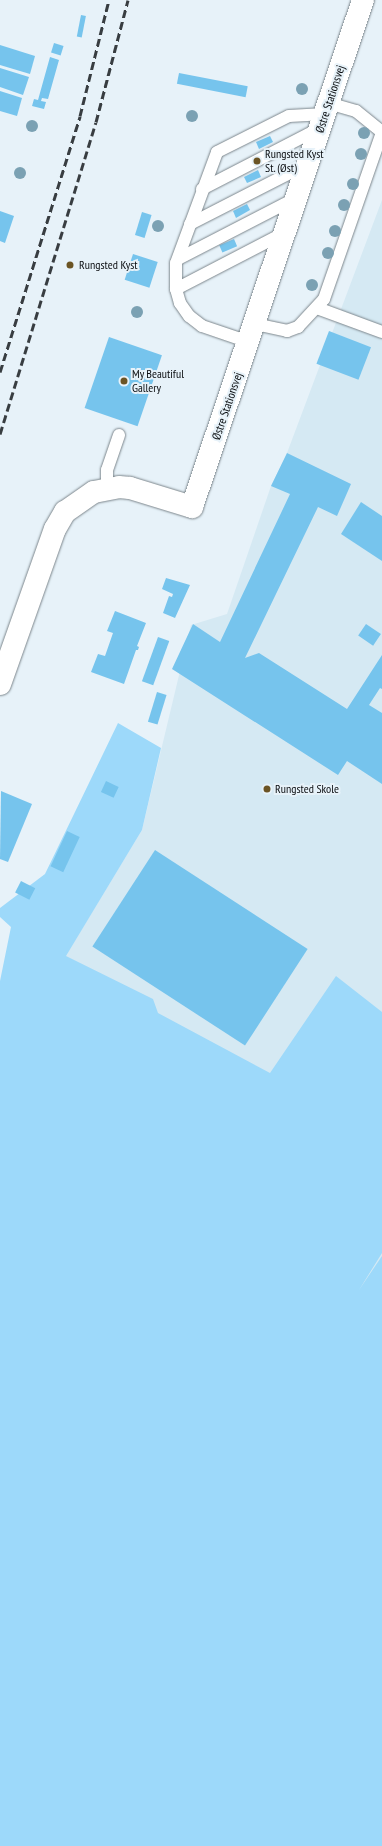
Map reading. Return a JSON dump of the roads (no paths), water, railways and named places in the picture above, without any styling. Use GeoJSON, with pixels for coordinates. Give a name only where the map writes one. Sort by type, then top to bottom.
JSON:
{"type":"FeatureCollection","features":[{"type":"Feature","properties":{"kind":"street","name":"Østre Stationsvej"},"geometry":{"type":"LineString","coordinates":[[0,684],[59,520],[75,503],[108,488],[130,488],[192,507],[286,233],[363,0]]}},
{"type":"Feature","properties":{"kind":"lane"},"geometry":{"type":"LineString","coordinates":[[356,111],[382,132],[329,287],[317,308],[298,327],[287,331],[252,333],[202,326],[189,316],[180,303],[174,276],[178,259],[202,189],[217,152],[289,116],[324,115],[356,111]]}},
{"type":"Feature","properties":{"kind":"lane"},"geometry":{"type":"LineString","coordinates":[[202,189],[324,115]]}},
{"type":"Feature","properties":{"kind":"lane"},"geometry":{"type":"LineString","coordinates":[[190,224],[308,163]]}},
{"type":"Feature","properties":{"kind":"lane"},"geometry":{"type":"LineString","coordinates":[[178,259],[297,197]]}},
{"type":"Feature","properties":{"kind":"lane"},"geometry":{"type":"LineString","coordinates":[[176,289],[286,233]]}},
{"type":"Feature","properties":{"kind":"lane"},"geometry":{"type":"LineString","coordinates":[[317,308],[382,332]]}},
{"type":"Feature","properties":{"kind":"lane"},"geometry":{"type":"LineString","coordinates":[[108,488],[107,470],[118,435]]}},
{"type":"Feature","properties":{"kind":"railway"},"geometry":{"type":"LineString","coordinates":[[0,372],[80,116],[109,0]]}},
{"type":"Feature","properties":{"kind":"railway"},"geometry":{"type":"LineString","coordinates":[[0,434],[96,122],[128,0]]}},
{"type":"Feature","properties":{"kind":"place","name":"Rungsted Kyst St. (Øst)"},"geometry":{"type":"Point","coordinates":[257,161]}},
{"type":"Feature","properties":{"kind":"place","name":"Rungsted Kyst"},"geometry":{"type":"Point","coordinates":[70,265]}},
{"type":"Feature","properties":{"kind":"place","name":"My Beautiful Gallery"},"geometry":{"type":"Point","coordinates":[124,381]}},
{"type":"Feature","properties":{"kind":"place","name":"Rungsted Skole"},"geometry":{"type":"Point","coordinates":[267,789]}}]}
